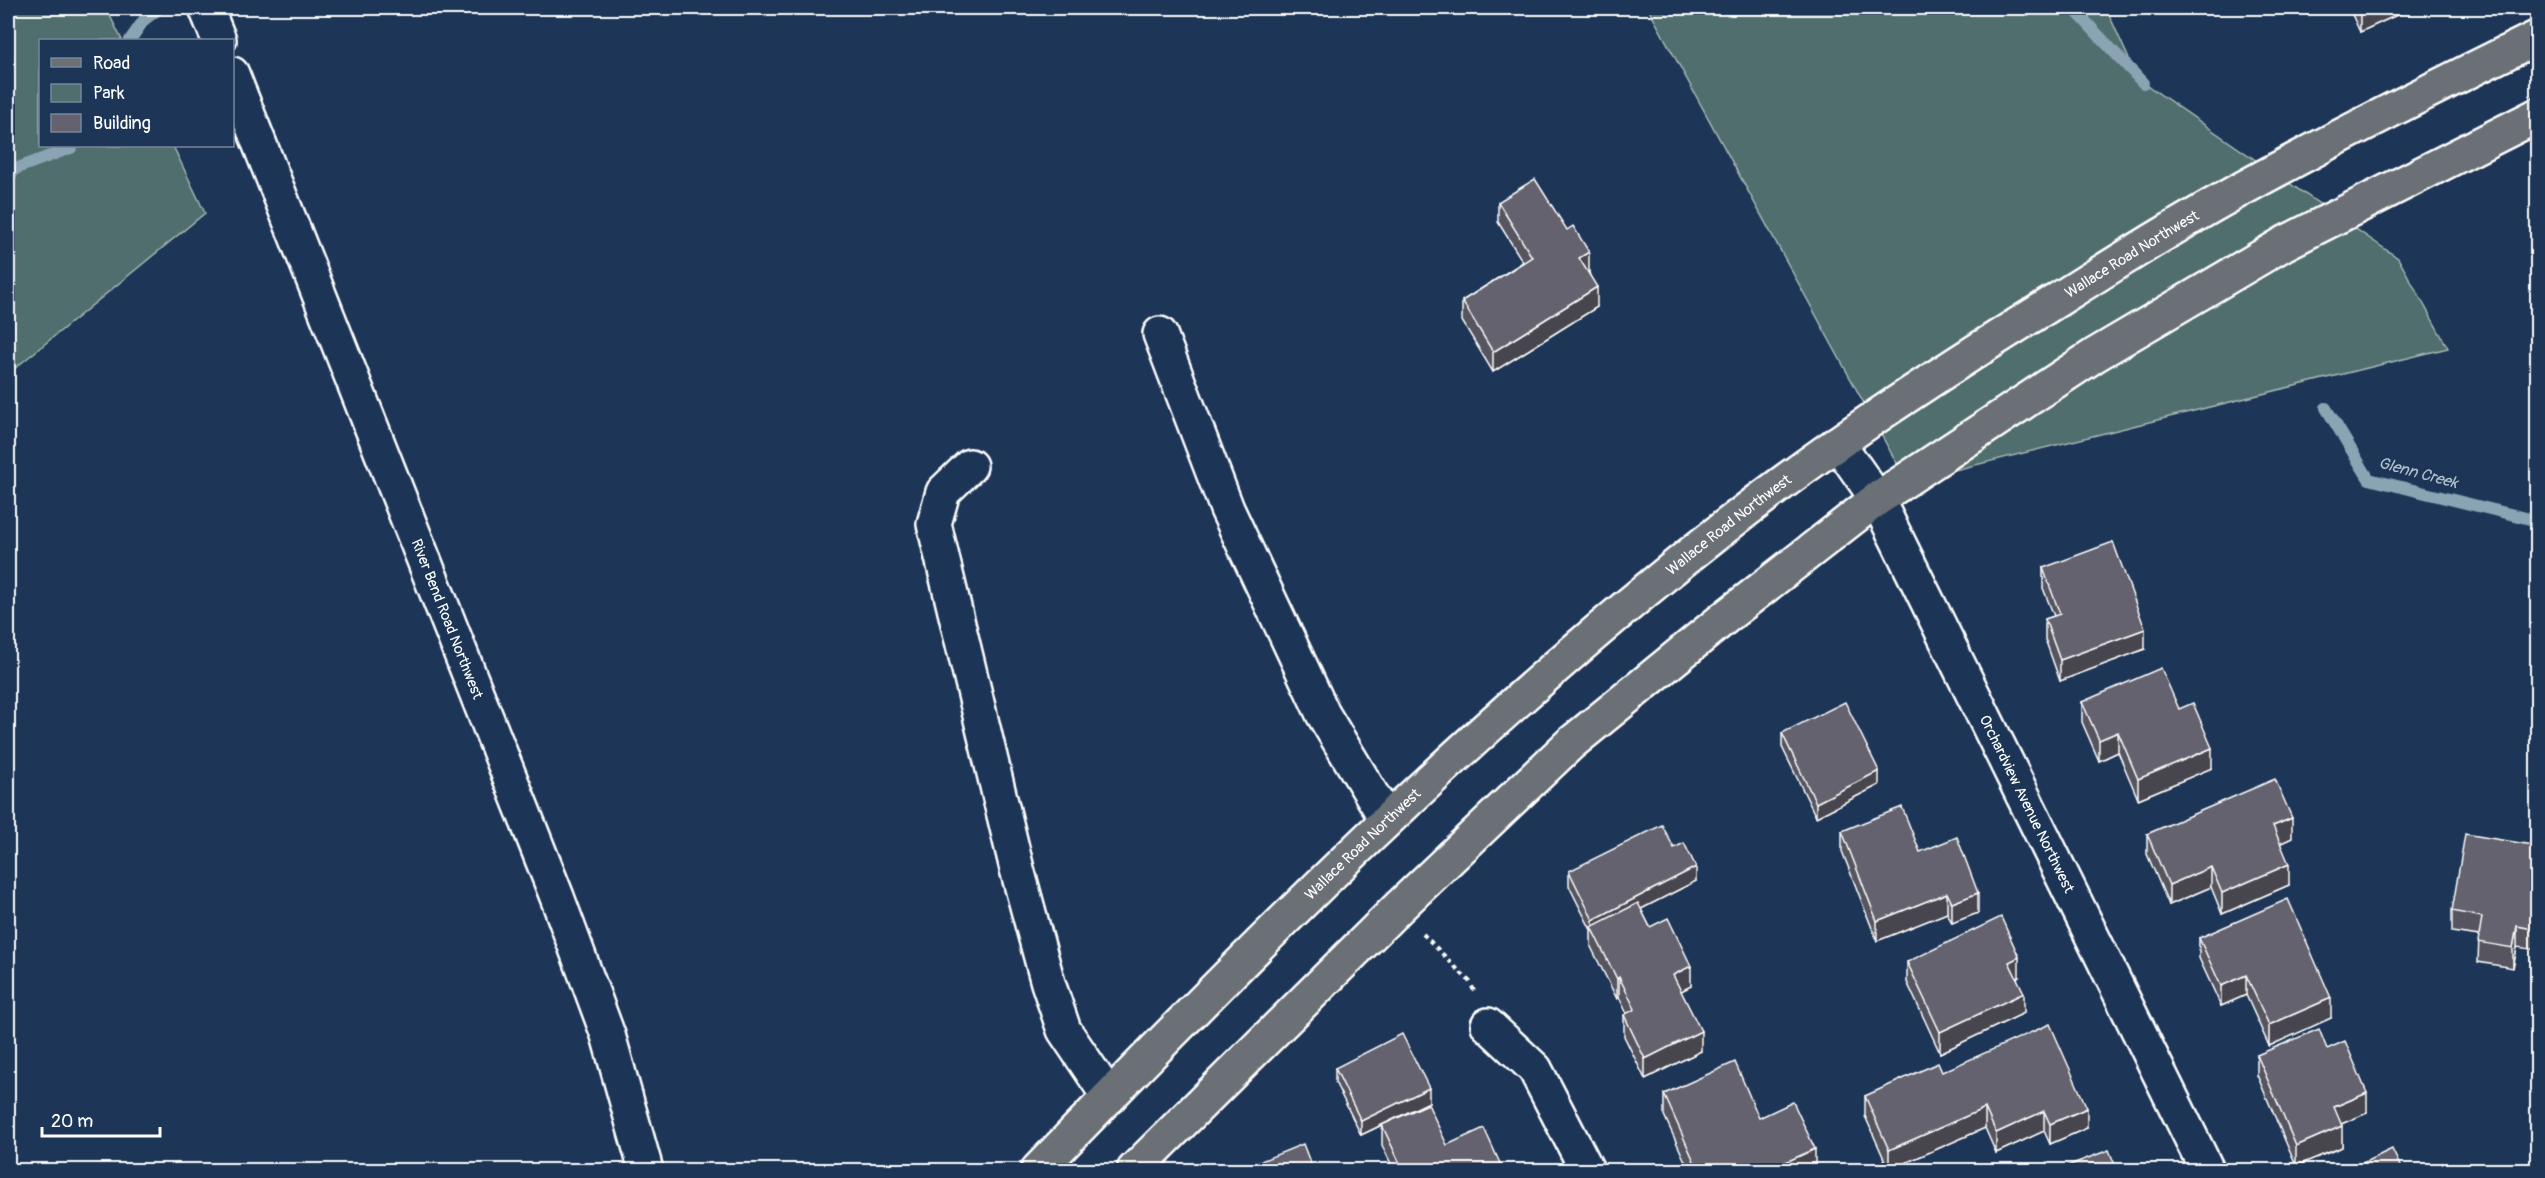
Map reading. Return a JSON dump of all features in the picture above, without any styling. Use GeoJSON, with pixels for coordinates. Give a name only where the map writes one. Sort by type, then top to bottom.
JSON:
{"type":"FeatureCollection","features":[{"type":"Feature","properties":{"kind":"main road","name":"Wallace Road Northwest"},"geometry":{"type":"LineString","coordinates":[[1038,1170],[1199,1004],[1387,820],[1575,648],[1719,530],[1936,375],[2254,182],[2538,37]]}},
{"type":"Feature","properties":{"kind":"main road"},"geometry":{"type":"LineString","coordinates":[[1134,1170],[1398,908],[1570,744],[1728,615],[1877,499],[2095,355],[2285,243],[2538,115]]}},
{"type":"Feature","properties":{"kind":"street"},"geometry":{"type":"LineString","coordinates":[[207,9],[219,39]]}},
{"type":"Feature","properties":{"kind":"street","name":"River Bend Road Northwest"},"geometry":{"type":"LineString","coordinates":[[234,79],[558,897],[608,1035],[646,1170]]}},
{"type":"Feature","properties":{"kind":"street"},"geometry":{"type":"LineString","coordinates":[[1160,334],[1227,509],[1318,704],[1387,820]]}},
{"type":"Feature","properties":{"kind":"street","name":"Orchardview Avenue Northwest"},"geometry":{"type":"LineString","coordinates":[[1838,443],[1877,499],[2207,1170]]}},
{"type":"Feature","properties":{"kind":"street"},"geometry":{"type":"LineString","coordinates":[[970,466],[943,492],[937,507],[934,524],[940,554],[1017,869],[1048,983],[1064,1030],[1109,1097]]}},
{"type":"Feature","properties":{"kind":"street"},"geometry":{"type":"LineString","coordinates":[[1488,1025],[1535,1069],[1587,1170]]}},
{"type":"Feature","properties":{"kind":"path"},"geometry":{"type":"LineString","coordinates":[[1398,908],[1470,982],[1488,1025]]}},
{"type":"Feature","properties":{"kind":"green space"},"geometry":{"type":"Polygon","coordinates":[[[8,8],[106,8],[122,39],[39,39],[39,147],[173,147],[205,213],[8,374],[8,8]]]}},
{"type":"Feature","properties":{"kind":"green space"},"geometry":{"type":"Polygon","coordinates":[[[1648,8],[2106,8],[2138,79],[2398,258],[2448,348],[1907,482],[1648,8]]]}},
{"type":"Feature","properties":{"kind":"building"},"geometry":{"type":"Polygon","coordinates":[[[1535,179],[1567,230],[1573,226],[1589,252],[1579,258],[1597,287],[1493,352],[1462,301],[1532,257],[1498,202],[1535,179]]]}},
{"type":"Feature","properties":{"kind":"building"},"geometry":{"type":"Polygon","coordinates":[[[2113,542],[2145,629],[2060,660],[2045,619],[2060,614],[2043,568],[2113,542]]]}},
{"type":"Feature","properties":{"kind":"building"},"geometry":{"type":"Polygon","coordinates":[[[2161,668],[2179,709],[2193,703],[2212,748],[2138,779],[2118,732],[2099,740],[2082,702],[2161,668]]]}},
{"type":"Feature","properties":{"kind":"building"},"geometry":{"type":"Polygon","coordinates":[[[1845,702],[1879,771],[1816,803],[1782,733],[1845,702]]]}},
{"type":"Feature","properties":{"kind":"building"},"geometry":{"type":"Polygon","coordinates":[[[2275,779],[2292,818],[2273,826],[2289,864],[2222,893],[2211,867],[2169,885],[2147,834],[2275,779]]]}},
{"type":"Feature","properties":{"kind":"building"},"geometry":{"type":"Polygon","coordinates":[[[1902,807],[1920,852],[1957,837],[1978,893],[1952,903],[1947,893],[1877,921],[1842,831],[1902,807]]]}},
{"type":"Feature","properties":{"kind":"building"},"geometry":{"type":"Polygon","coordinates":[[[1662,825],[1674,848],[1684,843],[1696,867],[1593,920],[1569,871],[1662,825]]]}},
{"type":"Feature","properties":{"kind":"building"},"geometry":{"type":"Polygon","coordinates":[[[2465,834],[2538,846],[2538,930],[2517,926],[2513,948],[2478,942],[2482,917],[2452,911],[2465,834]]]}},
{"type":"Feature","properties":{"kind":"building"},"geometry":{"type":"Polygon","coordinates":[[[2288,899],[2331,998],[2269,1025],[2246,975],[2221,986],[2199,938],[2288,899]]]}},
{"type":"Feature","properties":{"kind":"building"},"geometry":{"type":"Polygon","coordinates":[[[1638,903],[1650,927],[1668,918],[1691,966],[1673,975],[1701,1031],[1645,1059],[1624,1015],[1635,1009],[1591,927],[1638,903]]]}},
{"type":"Feature","properties":{"kind":"building"},"geometry":{"type":"Polygon","coordinates":[[[2001,917],[2019,957],[2009,962],[2024,993],[1940,1032],[1907,962],[2001,917]]]}},
{"type":"Feature","properties":{"kind":"building"},"geometry":{"type":"Polygon","coordinates":[[[2050,1024],[2087,1108],[2050,1124],[2044,1111],[1996,1133],[1985,1108],[1889,1150],[1865,1096],[1938,1063],[1942,1072],[2050,1024]]]}},
{"type":"Feature","properties":{"kind":"building"},"geometry":{"type":"Polygon","coordinates":[[[2319,1029],[2327,1049],[2345,1041],[2367,1093],[2334,1107],[2342,1126],[2296,1146],[2257,1055],[2319,1029]]]}},
{"type":"Feature","properties":{"kind":"building"},"geometry":{"type":"Polygon","coordinates":[[[1402,1034],[1429,1088],[1361,1121],[1335,1068],[1402,1034]]]}},
{"type":"Feature","properties":{"kind":"building"},"geometry":{"type":"Polygon","coordinates":[[[1735,1062],[1759,1118],[1793,1102],[1815,1149],[1768,1170],[1698,1170],[1664,1094],[1735,1062]]]}},
{"type":"Feature","properties":{"kind":"building"},"geometry":{"type":"Polygon","coordinates":[[[1428,1104],[1447,1145],[1484,1128],[1503,1170],[1403,1170],[1382,1125],[1428,1104]]]}},
{"type":"Feature","properties":{"kind":"building"},"geometry":{"type":"Polygon","coordinates":[[[1303,1144],[1313,1170],[1239,1170],[1303,1144]]]}},
{"type":"Feature","properties":{"kind":"building"},"geometry":{"type":"Polygon","coordinates":[[[2392,1149],[2402,1170],[2348,1170],[2392,1149]]]}},
{"type":"Feature","properties":{"kind":"building"},"geometry":{"type":"Polygon","coordinates":[[[2109,1150],[2117,1170],[2068,1170],[2067,1166],[2109,1150]]]}},
{"type":"Feature","properties":{"kind":"waterway","name":"Glenn Creek"},"geometry":{"type":"LineString","coordinates":[[131,39],[144,20],[160,8]]}},
{"type":"Feature","properties":{"kind":"waterway","name":"Glenn Creek"},"geometry":{"type":"LineString","coordinates":[[2073,8],[2143,83]]}},
{"type":"Feature","properties":{"kind":"waterway","name":"Glenn Creek"},"geometry":{"type":"LineString","coordinates":[[8,179],[15,169],[71,147]]}},
{"type":"Feature","properties":{"kind":"waterway","name":"Glenn Creek"},"geometry":{"type":"LineString","coordinates":[[2326,408],[2369,479],[2538,521]]}}]}
